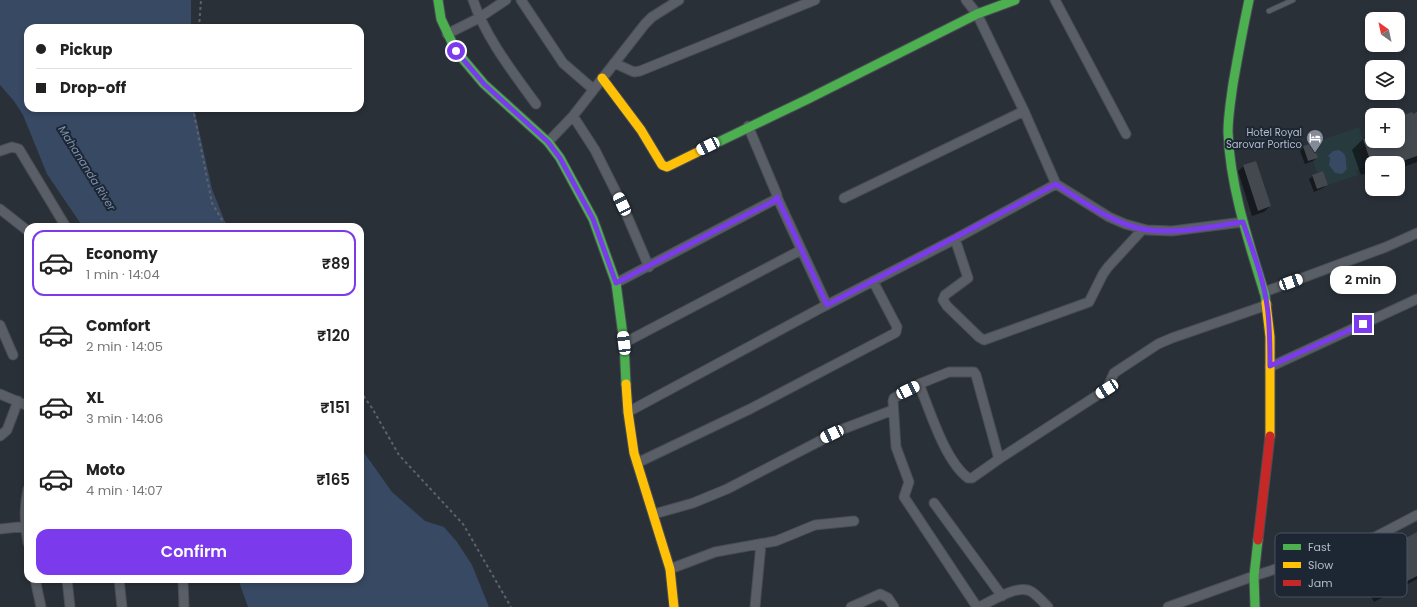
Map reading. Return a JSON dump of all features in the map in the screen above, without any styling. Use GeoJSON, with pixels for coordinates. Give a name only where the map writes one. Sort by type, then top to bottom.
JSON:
{"type":"FeatureCollection","features":[{"type":"Feature","properties":{"kind":"street"},"geometry":{"type":"LineString","coordinates":[[438,0],[441,19],[456,51],[484,84],[548,142],[560,158],[593,219],[616,283],[624,343],[628,412],[634,453],[670,569],[674,607]]}},
{"type":"Feature","properties":{"kind":"street"},"geometry":{"type":"LineString","coordinates":[[473,0],[479,18],[502,57],[536,104]]}},
{"type":"Feature","properties":{"kind":"street"},"geometry":{"type":"LineString","coordinates":[[448,34],[479,18],[506,0]]}},
{"type":"Feature","properties":{"kind":"street"},"geometry":{"type":"LineString","coordinates":[[521,0],[563,63],[594,89]]}},
{"type":"Feature","properties":{"kind":"street"},"geometry":{"type":"LineString","coordinates":[[548,142],[573,116],[645,24],[652,17],[679,0]]}},
{"type":"Feature","properties":{"kind":"street"},"geometry":{"type":"LineString","coordinates":[[614,63],[634,72],[640,71],[815,0]]}},
{"type":"Feature","properties":{"kind":"street"},"geometry":{"type":"LineString","coordinates":[[966,0],[977,14],[1024,111],[1056,184],[1109,217],[1125,224],[1143,229],[1172,231],[1243,222]]}},
{"type":"Feature","properties":{"kind":"street"},"geometry":{"type":"LineString","coordinates":[[602,78],[641,130],[664,166],[667,167],[748,126],[808,99],[977,14],[1015,0]]}},
{"type":"Feature","properties":{"kind":"street"},"geometry":{"type":"LineString","coordinates":[[1055,0],[1126,134]]}},
{"type":"Feature","properties":{"kind":"street"},"geometry":{"type":"LineString","coordinates":[[1249,0],[1240,39],[1230,105],[1228,131],[1230,154],[1243,222],[1264,292],[1267,305],[1270,337],[1270,433],[1254,576],[1255,607]]}},
{"type":"Feature","properties":{"kind":"street"},"geometry":{"type":"LineString","coordinates":[[844,198],[1024,111]]}},
{"type":"Feature","properties":{"kind":"street"},"geometry":{"type":"LineString","coordinates":[[573,116],[595,150],[622,204],[649,266]]}},
{"type":"Feature","properties":{"kind":"street"},"geometry":{"type":"LineString","coordinates":[[748,126],[777,197],[827,305]]}},
{"type":"Feature","properties":{"kind":"street"},"geometry":{"type":"LineString","coordinates":[[0,151],[12,147],[19,149],[64,223]]}},
{"type":"Feature","properties":{"kind":"street"},"geometry":{"type":"LineString","coordinates":[[628,412],[1056,184]]}},
{"type":"Feature","properties":{"kind":"street"},"geometry":{"type":"LineString","coordinates":[[616,283],[774,201],[777,197]]}},
{"type":"Feature","properties":{"kind":"street"},"geometry":{"type":"LineString","coordinates":[[0,209],[24,228]]}},
{"type":"Feature","properties":{"kind":"street"},"geometry":{"type":"LineString","coordinates":[[955,239],[968,278],[945,295],[943,300],[947,306],[981,339],[984,340],[1089,302],[1108,267],[1143,229]]}},
{"type":"Feature","properties":{"kind":"street"},"geometry":{"type":"LineString","coordinates":[[1264,292],[1386,247],[1417,233]]}},
{"type":"Feature","properties":{"kind":"street"},"geometry":{"type":"LineString","coordinates":[[624,343],[801,250]]}},
{"type":"Feature","properties":{"kind":"street"},"geometry":{"type":"LineString","coordinates":[[637,464],[750,409],[895,333],[897,326],[873,281]]}},
{"type":"Feature","properties":{"kind":"street"},"geometry":{"type":"LineString","coordinates":[[1270,366],[1417,299]]}},
{"type":"Feature","properties":{"kind":"street"},"geometry":{"type":"LineString","coordinates":[[919,384],[941,439],[958,469],[968,478],[972,478],[1107,389],[1114,373],[1158,344],[1267,305]]}},
{"type":"Feature","properties":{"kind":"street"},"geometry":{"type":"LineString","coordinates":[[0,325],[12,356]]}},
{"type":"Feature","properties":{"kind":"street"},"geometry":{"type":"LineString","coordinates":[[999,459],[974,372],[949,372],[919,384],[894,398],[893,410],[896,447],[909,482],[904,497],[978,607],[1015,590],[1028,590],[1032,592],[1048,607]]}},
{"type":"Feature","properties":{"kind":"street"},"geometry":{"type":"LineString","coordinates":[[0,394],[24,404]]}},
{"type":"Feature","properties":{"kind":"street"},"geometry":{"type":"LineString","coordinates":[[0,436],[8,430],[18,401]]}},
{"type":"Feature","properties":{"kind":"street"},"geometry":{"type":"LineString","coordinates":[[654,514],[692,503],[727,488],[822,438],[893,410]]}},
{"type":"Feature","properties":{"kind":"street"},"geometry":{"type":"LineString","coordinates":[[934,503],[1002,596]]}},
{"type":"Feature","properties":{"kind":"street"},"geometry":{"type":"LineString","coordinates":[[1383,533],[1417,515]]}},
{"type":"Feature","properties":{"kind":"street"},"geometry":{"type":"LineString","coordinates":[[670,569],[715,552],[761,544],[789,536],[815,525],[854,521]]}},
{"type":"Feature","properties":{"kind":"street"},"geometry":{"type":"LineString","coordinates":[[0,529],[24,526]]}},
{"type":"Feature","properties":{"kind":"street"},"geometry":{"type":"LineString","coordinates":[[756,607],[761,544]]}},
{"type":"Feature","properties":{"kind":"street"},"geometry":{"type":"LineString","coordinates":[[1168,607],[1275,569]]}},
{"type":"Feature","properties":{"kind":"street"},"geometry":{"type":"LineString","coordinates":[[36,583],[41,607]]}},
{"type":"Feature","properties":{"kind":"street"},"geometry":{"type":"LineString","coordinates":[[67,583],[70,607]]}},
{"type":"Feature","properties":{"kind":"street"},"geometry":{"type":"LineString","coordinates":[[119,583],[122,607]]}},
{"type":"Feature","properties":{"kind":"street"},"geometry":{"type":"LineString","coordinates":[[183,583],[184,607]]}},
{"type":"Feature","properties":{"kind":"street"},"geometry":{"type":"LineString","coordinates":[[851,607],[880,594],[888,598],[894,607]]}},
{"type":"Feature","properties":{"kind":"lane"},"geometry":{"type":"LineString","coordinates":[[1269,11],[1293,0]]}},
{"type":"Feature","properties":{"kind":"path"},"geometry":{"type":"LineString","coordinates":[[199,24],[201,0]]}},
{"type":"Feature","properties":{"kind":"path"},"geometry":{"type":"LineString","coordinates":[[194,112],[212,203],[224,223]]}},
{"type":"Feature","properties":{"kind":"path"},"geometry":{"type":"LineString","coordinates":[[364,397],[399,455],[463,524],[511,607]]}},
{"type":"Feature","properties":{"kind":"green space"},"geometry":{"type":"Polygon","coordinates":[[[1359,127],[1365,147],[1359,150],[1364,167],[1356,170],[1358,175],[1328,185],[1323,171],[1317,173],[1313,160],[1318,158],[1313,143],[1359,127]]]}},
{"type":"Feature","properties":{"kind":"water","name":"Mahananda River"},"geometry":{"type":"Polygon","coordinates":[[[0,0],[191,0],[191,24],[24,24],[24,112],[195,112],[212,189],[225,223],[80,223],[47,174],[23,115],[14,101],[0,85],[0,0]]]}},
{"type":"Feature","properties":{"kind":"water"},"geometry":{"type":"Polygon","coordinates":[[[1339,150],[1344,154],[1346,159],[1347,169],[1342,174],[1335,173],[1329,165],[1330,158],[1328,156],[1333,151],[1339,150]]]}},
{"type":"Feature","properties":{"kind":"water"},"geometry":{"type":"Polygon","coordinates":[[[364,453],[392,492],[425,521],[444,527],[457,542],[472,565],[489,607],[248,607],[239,583],[364,583],[364,453]]]}},
{"type":"Feature","properties":{"kind":"building"},"geometry":{"type":"Polygon","coordinates":[[[1417,112],[1417,156],[1405,160],[1405,156],[1369,156],[1366,148],[1405,148],[1405,115],[1417,112]]]}},
{"type":"Feature","properties":{"kind":"building"},"geometry":{"type":"Polygon","coordinates":[[[1313,143],[1318,158],[1308,161],[1303,146],[1313,143]]]}},
{"type":"Feature","properties":{"kind":"building"},"geometry":{"type":"Polygon","coordinates":[[[1256,161],[1271,206],[1258,211],[1243,165],[1256,161]]]}},
{"type":"Feature","properties":{"kind":"building"},"geometry":{"type":"Polygon","coordinates":[[[1323,171],[1328,185],[1317,189],[1312,175],[1323,171]]]}},
{"type":"Feature","properties":{"kind":"building"},"geometry":{"type":"Polygon","coordinates":[[[1417,532],[1417,576],[1407,581],[1407,537],[1417,532]]]}},
{"type":"Feature","properties":{"kind":"traffic: fast"},"geometry":{"type":"LineString","coordinates":[[438,0],[441,19],[456,51],[484,84],[548,142],[560,158],[593,219],[616,283],[624,343],[626,384]]}},
{"type":"Feature","properties":{"kind":"traffic: fast"},"geometry":{"type":"LineString","coordinates":[[708,147],[808,99],[977,14],[1015,0]]}},
{"type":"Feature","properties":{"kind":"traffic: fast"},"geometry":{"type":"LineString","coordinates":[[1249,0],[1233,84],[1228,132],[1232,173],[1236,194],[1266,303]]}},
{"type":"Feature","properties":{"kind":"traffic: fast"},"geometry":{"type":"LineString","coordinates":[[1255,607],[1254,576],[1258,540]]}},
{"type":"Feature","properties":{"kind":"traffic: slow"},"geometry":{"type":"LineString","coordinates":[[602,78],[641,130],[662,165],[667,167],[708,147]]}},
{"type":"Feature","properties":{"kind":"traffic: slow"},"geometry":{"type":"LineString","coordinates":[[1266,303],[1270,337],[1270,436]]}},
{"type":"Feature","properties":{"kind":"traffic: slow"},"geometry":{"type":"LineString","coordinates":[[626,384],[628,412],[634,453],[670,569],[674,607]]}},
{"type":"Feature","properties":{"kind":"traffic: jam"},"geometry":{"type":"LineString","coordinates":[[1258,540],[1270,436]]}},
{"type":"Feature","properties":{"kind":"place","name":"Hotel Royal Sarovar Portico"},"geometry":{"type":"Point","coordinates":[1315,153]}},
{"type":"Feature","properties":{"kind":"route"},"geometry":{"type":"LineString","coordinates":[[456,51],[484,84],[548,142],[560,158],[593,219],[616,283],[774,201],[777,197],[827,305],[955,239],[1056,184],[1109,217],[1125,224],[1148,230],[1172,231],[1243,222],[1259,270],[1267,305],[1270,337],[1270,366],[1363,324]]}}]}
